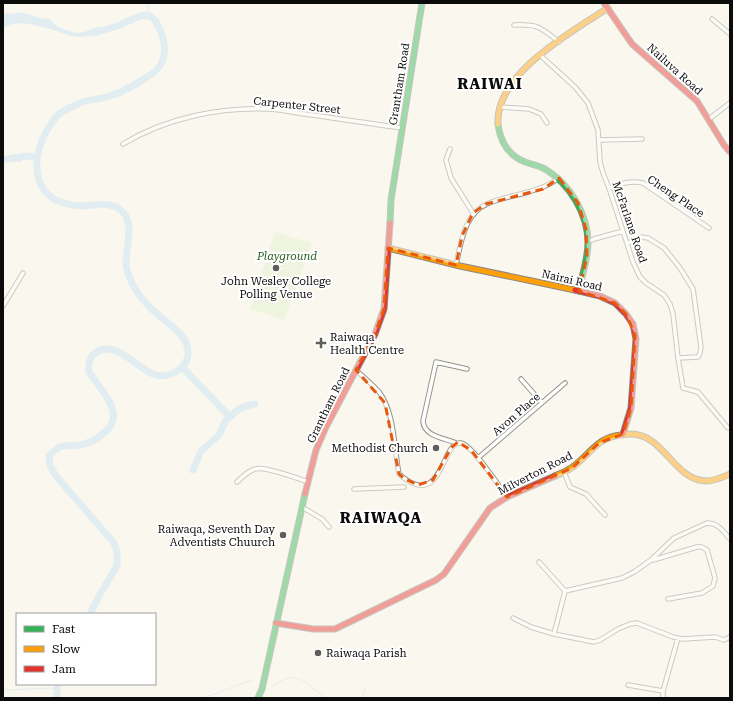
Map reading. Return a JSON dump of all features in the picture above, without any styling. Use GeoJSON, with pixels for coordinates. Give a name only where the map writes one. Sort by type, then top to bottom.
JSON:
{"type":"FeatureCollection","features":[{"type":"Feature","properties":{"kind":"main road","name":"Grantham Road"},"geometry":{"type":"LineString","coordinates":[[258,698],[262,689],[316,450],[326,427],[379,325],[384,309],[391,200],[422,3]]}},
{"type":"Feature","properties":{"kind":"main road","name":"Nailuva Road"},"geometry":{"type":"LineString","coordinates":[[604,3],[632,44],[692,96],[710,119],[724,145],[730,152]]}},
{"type":"Feature","properties":{"kind":"main road"},"geometry":{"type":"LineString","coordinates":[[579,290],[587,256],[588,242],[578,203],[572,193],[559,178],[544,168],[525,163],[507,150],[501,142],[496,124],[499,107],[503,96],[517,76],[540,54],[608,8]]}},
{"type":"Feature","properties":{"kind":"main road","name":"Nairai Road"},"geometry":{"type":"LineString","coordinates":[[388,248],[579,290],[600,296],[615,303],[633,324],[636,339],[632,408],[623,434]]}},
{"type":"Feature","properties":{"kind":"main road","name":"Milverton Road"},"geometry":{"type":"LineString","coordinates":[[276,623],[307,630],[324,631],[335,629],[426,586],[444,574],[490,508],[507,497],[564,472],[580,463],[587,453],[599,443],[610,437],[634,433],[645,438],[660,447],[678,467],[693,478],[705,481],[714,480],[730,474]]}},
{"type":"Feature","properties":{"kind":"street"},"geometry":{"type":"LineString","coordinates":[[712,19],[730,34]]}},
{"type":"Feature","properties":{"kind":"street"},"geometry":{"type":"LineString","coordinates":[[514,25],[528,24],[540,27],[559,42]]}},
{"type":"Feature","properties":{"kind":"street","name":"McFarlane Road"},"geometry":{"type":"LineString","coordinates":[[540,54],[575,87],[588,103],[598,130],[600,162],[603,173],[628,243],[633,262],[640,277],[664,295],[670,304],[673,314],[682,388],[698,392],[728,428]]}},
{"type":"Feature","properties":{"kind":"street"},"geometry":{"type":"LineString","coordinates":[[710,119],[730,103]]}},
{"type":"Feature","properties":{"kind":"street"},"geometry":{"type":"LineString","coordinates":[[499,107],[529,109],[541,114],[547,123]]}},
{"type":"Feature","properties":{"kind":"street","name":"Carpenter Street"},"geometry":{"type":"LineString","coordinates":[[123,144],[144,132],[170,123],[233,109],[271,109],[402,128]]}},
{"type":"Feature","properties":{"kind":"street"},"geometry":{"type":"LineString","coordinates":[[599,140],[642,139]]}},
{"type":"Feature","properties":{"kind":"street"},"geometry":{"type":"LineString","coordinates":[[450,149],[446,160],[450,178],[474,213]]}},
{"type":"Feature","properties":{"kind":"street"},"geometry":{"type":"LineString","coordinates":[[456,264],[462,236],[474,213],[486,204],[543,188],[559,178]]}},
{"type":"Feature","properties":{"kind":"street","name":"Cheng Place"},"geometry":{"type":"LineString","coordinates":[[609,188],[632,181],[643,183],[709,228]]}},
{"type":"Feature","properties":{"kind":"street"},"geometry":{"type":"LineString","coordinates":[[588,242],[623,231]]}},
{"type":"Feature","properties":{"kind":"street"},"geometry":{"type":"LineString","coordinates":[[628,243],[641,237],[648,238],[664,248],[680,268],[692,290],[701,347],[700,353],[698,357],[678,358]]}},
{"type":"Feature","properties":{"kind":"street"},"geometry":{"type":"LineString","coordinates":[[3,306],[23,273]]}},
{"type":"Feature","properties":{"kind":"street"},"geometry":{"type":"LineString","coordinates":[[467,369],[436,362],[423,426],[430,433],[456,443],[466,445],[478,458],[507,497]]}},
{"type":"Feature","properties":{"kind":"street"},"geometry":{"type":"LineString","coordinates":[[356,370],[378,392],[385,403],[392,428],[399,474],[405,479],[418,485],[426,484],[433,480],[438,475],[451,448],[456,443]]}},
{"type":"Feature","properties":{"kind":"street"},"geometry":{"type":"LineString","coordinates":[[521,379],[542,403]]}},
{"type":"Feature","properties":{"kind":"street","name":"Avon Place"},"geometry":{"type":"LineString","coordinates":[[478,458],[565,383]]}},
{"type":"Feature","properties":{"kind":"street"},"geometry":{"type":"LineString","coordinates":[[237,482],[246,474],[258,468],[308,482]]}},
{"type":"Feature","properties":{"kind":"street"},"geometry":{"type":"LineString","coordinates":[[564,472],[570,487],[586,494],[605,515]]}},
{"type":"Feature","properties":{"kind":"street"},"geometry":{"type":"LineString","coordinates":[[354,489],[404,487]]}},
{"type":"Feature","properties":{"kind":"street"},"geometry":{"type":"LineString","coordinates":[[302,507],[322,519],[328,527]]}},
{"type":"Feature","properties":{"kind":"street"},"geometry":{"type":"LineString","coordinates":[[565,591],[622,578],[634,572],[651,560],[681,533],[707,523],[718,525],[730,539]]}},
{"type":"Feature","properties":{"kind":"street"},"geometry":{"type":"LineString","coordinates":[[651,560],[697,547],[702,547],[706,550],[715,578],[713,586],[702,593],[668,599]]}},
{"type":"Feature","properties":{"kind":"street"},"geometry":{"type":"LineString","coordinates":[[539,562],[565,591]]}},
{"type":"Feature","properties":{"kind":"street"},"geometry":{"type":"LineString","coordinates":[[554,634],[565,591]]}},
{"type":"Feature","properties":{"kind":"street"},"geometry":{"type":"LineString","coordinates":[[513,618],[531,627],[554,634],[594,642],[624,627],[637,623],[684,639],[715,637],[724,640],[730,637]]}},
{"type":"Feature","properties":{"kind":"street"},"geometry":{"type":"LineString","coordinates":[[663,698],[663,691],[678,638]]}},
{"type":"Feature","properties":{"kind":"street"},"geometry":{"type":"LineString","coordinates":[[628,685],[663,691]]}},
{"type":"Feature","properties":{"kind":"highlighted area"},"geometry":{"type":"Polygon","coordinates":[[[559,178],[578,203],[586,229],[587,256],[579,291],[615,303],[626,314],[635,335],[631,408],[623,434],[599,443],[572,468],[507,497],[471,450],[458,442],[451,448],[433,480],[418,485],[405,479],[399,474],[385,403],[356,370],[375,334],[384,309],[388,248],[456,265],[462,236],[473,213],[486,204],[543,189],[559,178]]]}},
{"type":"Feature","properties":{"kind":"green space","name":"Playground"},"geometry":{"type":"Polygon","coordinates":[[[275,232],[312,243],[284,320],[250,309],[275,232]]]}},
{"type":"Feature","properties":{"kind":"water"},"geometry":{"type":"Polygon","coordinates":[[[21,12],[40,18],[49,19],[58,27],[75,33],[84,32],[99,26],[103,33],[76,37],[38,26],[19,23],[11,24],[3,28],[3,13],[11,14],[21,12]]]}},
{"type":"Feature","properties":{"kind":"water"},"geometry":{"type":"Polygon","coordinates":[[[28,154],[29,159],[24,159],[20,162],[3,162],[3,156],[28,154]]]}},
{"type":"Feature","properties":{"kind":"waterway"},"geometry":{"type":"LineString","coordinates":[[148,3],[149,15]]}},
{"type":"Feature","properties":{"kind":"waterway"},"geometry":{"type":"LineString","coordinates":[[90,613],[117,566],[117,552],[114,543],[56,476],[50,466],[49,456],[57,448],[74,446],[92,441],[111,426],[113,410],[110,402],[89,372],[89,362],[95,353],[102,349],[117,351],[147,371],[160,376],[174,373],[180,369],[184,365],[188,356],[187,345],[184,339],[176,329],[146,303],[137,292],[131,280],[126,265],[129,227],[128,220],[124,214],[119,209],[110,205],[100,204],[81,206],[61,202],[50,196],[42,187],[39,180],[37,172],[37,157],[39,149],[42,140],[52,122],[58,115],[83,102],[107,97],[129,88],[152,74],[162,62],[164,56],[164,42],[157,24],[153,18],[149,16],[144,15],[120,25],[93,33]]}},
{"type":"Feature","properties":{"kind":"waterway"},"geometry":{"type":"LineString","coordinates":[[3,160],[26,156],[37,157]]}},
{"type":"Feature","properties":{"kind":"waterway"},"geometry":{"type":"LineString","coordinates":[[182,367],[230,417]]}},
{"type":"Feature","properties":{"kind":"waterway"},"geometry":{"type":"LineString","coordinates":[[193,470],[201,451],[219,435],[226,420],[239,409],[255,404]]}},
{"type":"Feature","properties":{"kind":"waterway"},"geometry":{"type":"LineString","coordinates":[[271,687],[288,678],[297,678],[327,698]]}},
{"type":"Feature","properties":{"kind":"waterway"},"geometry":{"type":"LineString","coordinates":[[204,698],[246,682],[253,681]]}},
{"type":"Feature","properties":{"kind":"waterway"},"geometry":{"type":"LineString","coordinates":[[57,685],[57,698]]}},
{"type":"Feature","properties":{"kind":"waterway"},"geometry":{"type":"LineString","coordinates":[[3,690],[56,688]]}},
{"type":"Feature","properties":{"kind":"waterway"},"geometry":{"type":"LineString","coordinates":[[362,698],[365,689]]}},
{"type":"Feature","properties":{"kind":"traffic: fast"},"geometry":{"type":"LineString","coordinates":[[390,223],[391,200],[422,3]]}},
{"type":"Feature","properties":{"kind":"traffic: fast"},"geometry":{"type":"LineString","coordinates":[[498,124],[503,142],[514,156],[525,162],[543,168],[554,175],[570,191],[581,211],[585,221],[588,249],[579,291]]}},
{"type":"Feature","properties":{"kind":"traffic: fast"},"geometry":{"type":"LineString","coordinates":[[258,698],[262,689],[305,494]]}},
{"type":"Feature","properties":{"kind":"traffic: slow"},"geometry":{"type":"LineString","coordinates":[[498,124],[500,106],[509,88],[522,72],[538,56],[556,42],[608,8]]}},
{"type":"Feature","properties":{"kind":"traffic: slow"},"geometry":{"type":"LineString","coordinates":[[388,248],[460,266],[575,290]]}},
{"type":"Feature","properties":{"kind":"traffic: slow"},"geometry":{"type":"LineString","coordinates":[[555,476],[572,468],[597,445],[608,438],[631,434],[642,436],[652,441],[686,474],[696,479],[710,481],[730,474]]}},
{"type":"Feature","properties":{"kind":"traffic: jam"},"geometry":{"type":"LineString","coordinates":[[604,3],[632,44],[697,101],[724,145],[730,152]]}},
{"type":"Feature","properties":{"kind":"traffic: jam"},"geometry":{"type":"LineString","coordinates":[[305,494],[316,450],[326,427],[375,334],[384,309],[390,223]]}},
{"type":"Feature","properties":{"kind":"traffic: jam"},"geometry":{"type":"LineString","coordinates":[[575,290],[600,296],[615,303],[633,324],[636,339],[631,408],[623,434]]}},
{"type":"Feature","properties":{"kind":"traffic: jam"},"geometry":{"type":"LineString","coordinates":[[276,623],[313,629],[335,629],[436,580],[444,574],[490,508],[507,497],[555,476]]}},
{"type":"Feature","properties":{"kind":"place","name":"John Wesley College Polling Venue"},"geometry":{"type":"Point","coordinates":[276,268]}},
{"type":"Feature","properties":{"kind":"place","name":"Raiwaqa Health Centre"},"geometry":{"type":"Point","coordinates":[321,343]}},
{"type":"Feature","properties":{"kind":"place","name":"Methodist Church"},"geometry":{"type":"Point","coordinates":[436,448]}},
{"type":"Feature","properties":{"kind":"place","name":"Raiwaqa, Seventh Day Adventists Chuurch"},"geometry":{"type":"Point","coordinates":[283,535]}},
{"type":"Feature","properties":{"kind":"place","name":"Raiwaqa Parish"},"geometry":{"type":"Point","coordinates":[318,653]}},
{"type":"Feature","properties":{"kind":"district","name":"RAIWAI"},"geometry":{"type":"Point","coordinates":[490,84]}},
{"type":"Feature","properties":{"kind":"district","name":"RAIWAQA"},"geometry":{"type":"Point","coordinates":[381,518]}}]}
